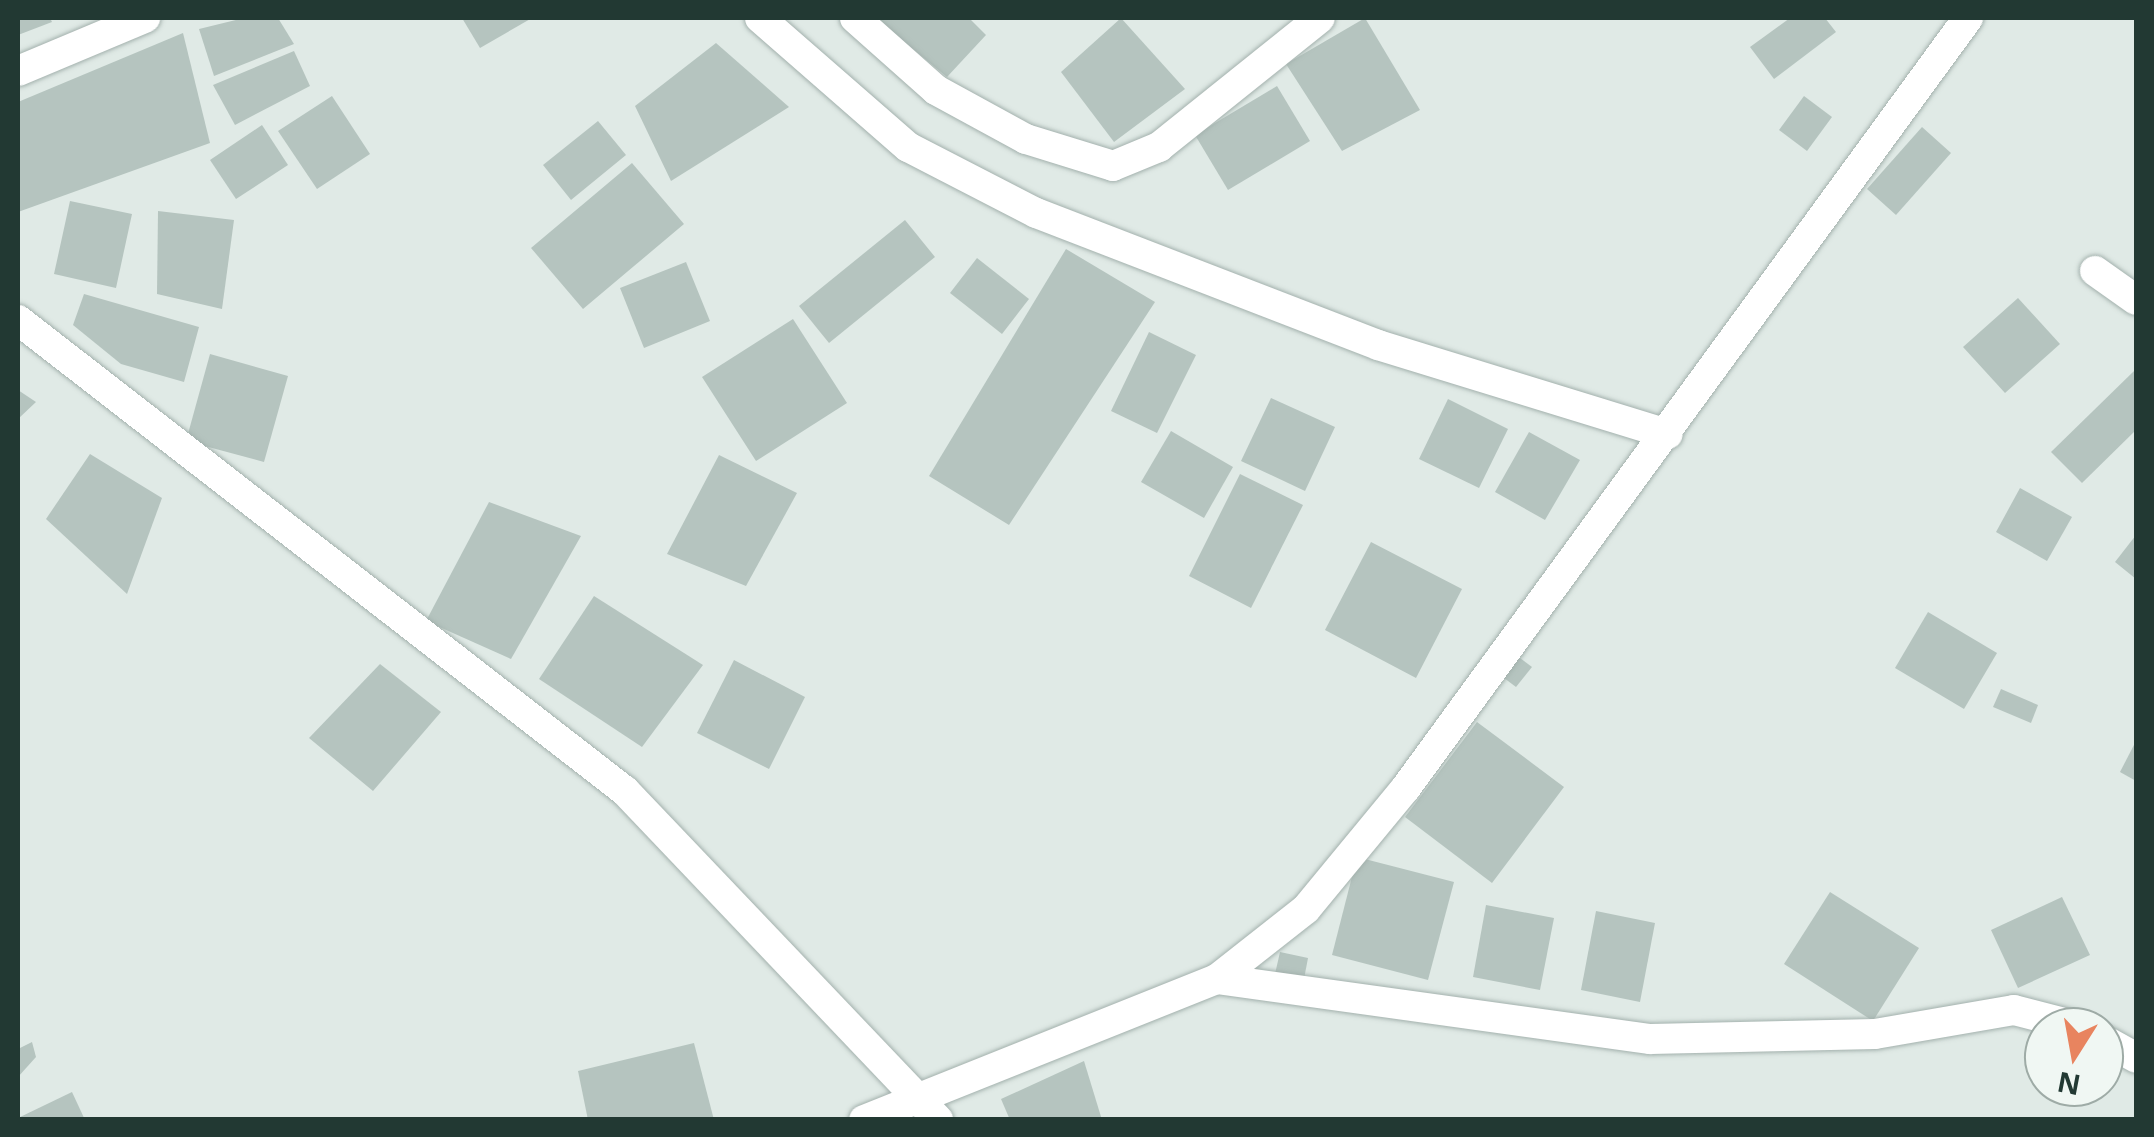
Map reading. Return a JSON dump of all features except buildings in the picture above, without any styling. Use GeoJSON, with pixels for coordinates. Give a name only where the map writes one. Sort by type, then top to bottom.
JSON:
{"type":"FeatureCollection","features":[{"type":"Feature","properties":{"kind":"street"},"geometry":{"type":"LineString","coordinates":[[18,71],[145,18]]}},
{"type":"Feature","properties":{"kind":"street"},"geometry":{"type":"LineString","coordinates":[[760,18],[908,147],[1036,213],[1378,345],[1668,434]]}},
{"type":"Feature","properties":{"kind":"street"},"geometry":{"type":"LineString","coordinates":[[856,18],[936,90],[1026,139],[1114,166],[1158,147],[1320,18]]}},
{"type":"Feature","properties":{"kind":"street"},"geometry":{"type":"LineString","coordinates":[[864,1120],[1217,978],[1306,909],[1392,804],[1668,434],[1968,18]]}},
{"type":"Feature","properties":{"kind":"street"},"geometry":{"type":"LineString","coordinates":[[2095,271],[2136,300]]}},
{"type":"Feature","properties":{"kind":"street"},"geometry":{"type":"LineString","coordinates":[[18,320],[625,791],[774,938],[938,1120]]}},
{"type":"Feature","properties":{"kind":"street"},"geometry":{"type":"LineString","coordinates":[[1217,978],[1650,1038],[1875,1034],[2014,1010],[2024,1013]]}}]}
